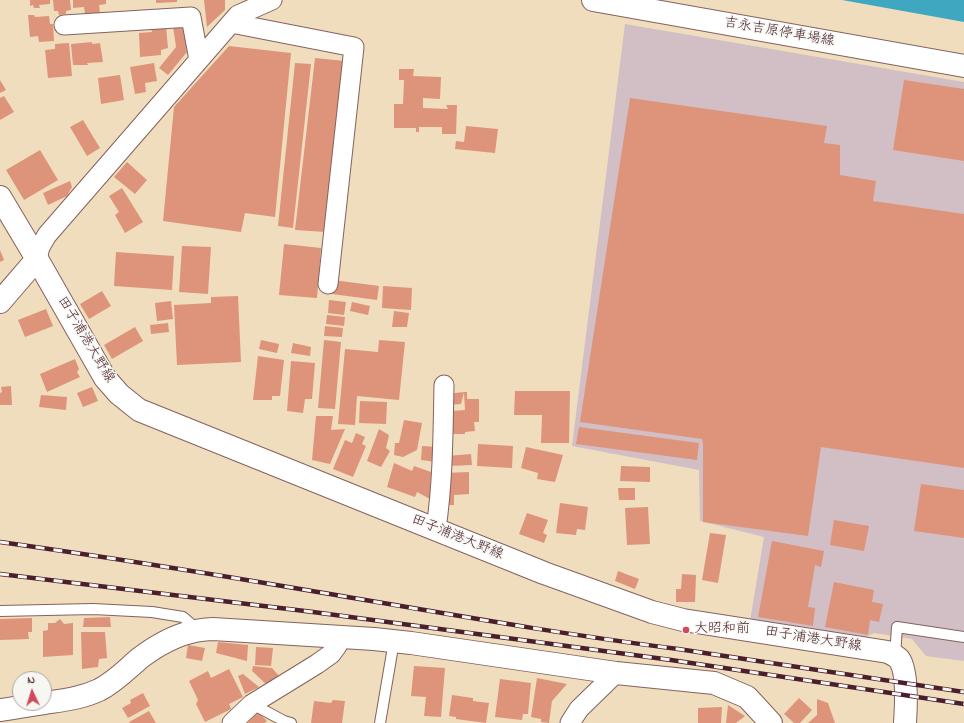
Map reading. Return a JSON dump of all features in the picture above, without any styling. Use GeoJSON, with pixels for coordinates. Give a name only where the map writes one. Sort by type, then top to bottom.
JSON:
{"type":"FeatureCollection","features":[{"type":"Feature","properties":{"kind":"main road","name":"吉永吉原停車場線"},"geometry":{"type":"LineString","coordinates":[[594,0],[964,66]]}},
{"type":"Feature","properties":{"kind":"main road"},"geometry":{"type":"LineString","coordinates":[[0,197],[37,259],[0,302]]}},
{"type":"Feature","properties":{"kind":"main road","name":"田子浦港大野線"},"geometry":{"type":"LineString","coordinates":[[37,259],[105,378],[119,394],[139,410],[544,573],[652,612],[683,620],[888,652],[895,656]]}},
{"type":"Feature","properties":{"kind":"main road"},"geometry":{"type":"LineString","coordinates":[[0,710],[67,700],[98,690],[106,686],[164,642],[176,636],[194,631],[213,629],[394,641],[616,673],[714,683],[747,697],[771,723]]}},
{"type":"Feature","properties":{"kind":"main road"},"geometry":{"type":"LineString","coordinates":[[895,656],[903,666],[906,696],[905,723]]}},
{"type":"Feature","properties":{"kind":"street"},"geometry":{"type":"LineString","coordinates":[[37,259],[40,247],[47,235],[238,15],[272,0]]}},
{"type":"Feature","properties":{"kind":"street"},"geometry":{"type":"LineString","coordinates":[[64,25],[191,16],[198,60]]}},
{"type":"Feature","properties":{"kind":"street"},"geometry":{"type":"LineString","coordinates":[[231,23],[354,47],[328,284]]}},
{"type":"Feature","properties":{"kind":"street"},"geometry":{"type":"LineString","coordinates":[[436,529],[442,464],[444,385]]}},
{"type":"Feature","properties":{"kind":"street"},"geometry":{"type":"LineString","coordinates":[[232,723],[252,704],[331,654],[341,637]]}},
{"type":"Feature","properties":{"kind":"street"},"geometry":{"type":"LineString","coordinates":[[570,723],[580,709],[616,673]]}},
{"type":"Feature","properties":{"kind":"lane"},"geometry":{"type":"LineString","coordinates":[[0,611],[93,609],[152,612],[183,617],[190,623],[194,631]]}},
{"type":"Feature","properties":{"kind":"lane"},"geometry":{"type":"LineString","coordinates":[[895,656],[897,627],[964,637]]}},
{"type":"Feature","properties":{"kind":"lane"},"geometry":{"type":"LineString","coordinates":[[380,723],[394,641]]}},
{"type":"Feature","properties":{"kind":"lane"},"geometry":{"type":"LineString","coordinates":[[252,704],[284,721],[291,723]]}},
{"type":"Feature","properties":{"kind":"shaded area"},"geometry":{"type":"Polygon","coordinates":[[[625,24],[964,82],[964,661],[926,656],[912,639],[874,633],[858,641],[750,621],[764,537],[700,521],[699,470],[572,446],[625,24]]]}},
{"type":"Feature","properties":{"kind":"water"},"geometry":{"type":"Polygon","coordinates":[[[842,0],[964,0],[964,22],[842,0]]]}},
{"type":"Feature","properties":{"kind":"building"},"geometry":{"type":"Polygon","coordinates":[[[30,0],[50,0],[50,4],[39,5],[40,8],[34,8],[33,5],[30,6],[30,0]]]}},
{"type":"Feature","properties":{"kind":"building"},"geometry":{"type":"Polygon","coordinates":[[[53,0],[70,0],[71,10],[66,11],[66,14],[59,15],[58,11],[54,11],[53,0]]]}},
{"type":"Feature","properties":{"kind":"building"},"geometry":{"type":"Polygon","coordinates":[[[73,0],[106,0],[106,4],[99,5],[100,13],[85,14],[84,7],[73,8],[73,0]]]}},
{"type":"Feature","properties":{"kind":"building"},"geometry":{"type":"Polygon","coordinates":[[[156,0],[177,0],[177,2],[156,3],[156,0]]]}},
{"type":"Feature","properties":{"kind":"building"},"geometry":{"type":"Polygon","coordinates":[[[204,0],[225,0],[225,10],[207,27],[204,0]]]}},
{"type":"Feature","properties":{"kind":"building"},"geometry":{"type":"Polygon","coordinates":[[[28,15],[34,15],[35,17],[49,16],[50,24],[53,24],[54,41],[39,42],[38,36],[30,37],[28,15]]]}},
{"type":"Feature","properties":{"kind":"building"},"geometry":{"type":"Polygon","coordinates":[[[183,25],[187,52],[168,75],[159,68],[176,47],[173,26],[183,25]]]}},
{"type":"Feature","properties":{"kind":"building"},"geometry":{"type":"Polygon","coordinates":[[[166,26],[168,48],[161,50],[161,55],[140,57],[139,33],[152,32],[151,28],[166,26]]]}},
{"type":"Feature","properties":{"kind":"building"},"geometry":{"type":"Polygon","coordinates":[[[92,42],[92,44],[100,43],[103,62],[87,63],[88,65],[73,65],[71,44],[92,42]]]}},
{"type":"Feature","properties":{"kind":"building"},"geometry":{"type":"Polygon","coordinates":[[[69,43],[72,76],[48,78],[45,50],[55,49],[55,44],[69,43]]]}},
{"type":"Feature","properties":{"kind":"building"},"geometry":{"type":"Polygon","coordinates":[[[229,46],[291,53],[275,217],[245,213],[241,232],[163,221],[174,107],[229,46]]]}},
{"type":"Feature","properties":{"kind":"building"},"geometry":{"type":"Polygon","coordinates":[[[315,58],[345,61],[326,232],[295,230],[315,58]]]}},
{"type":"Feature","properties":{"kind":"building"},"geometry":{"type":"Polygon","coordinates":[[[154,63],[157,81],[145,83],[146,92],[135,94],[130,67],[154,63]]]}},
{"type":"Feature","properties":{"kind":"building"},"geometry":{"type":"Polygon","coordinates":[[[295,63],[311,64],[293,228],[278,226],[295,63]]]}},
{"type":"Feature","properties":{"kind":"building"},"geometry":{"type":"Polygon","coordinates":[[[399,69],[414,69],[413,76],[441,77],[440,99],[423,98],[423,108],[448,109],[446,105],[457,105],[456,134],[442,134],[442,127],[419,127],[419,132],[416,132],[416,128],[394,128],[394,104],[403,104],[404,80],[399,80],[399,69]]]}},
{"type":"Feature","properties":{"kind":"building"},"geometry":{"type":"Polygon","coordinates":[[[120,75],[124,100],[101,104],[98,78],[120,75]]]}},
{"type":"Feature","properties":{"kind":"building"},"geometry":{"type":"Polygon","coordinates":[[[0,80],[6,90],[0,93],[0,80]]]}},
{"type":"Feature","properties":{"kind":"building"},"geometry":{"type":"Polygon","coordinates":[[[904,80],[964,89],[964,161],[893,150],[904,80]]]}},
{"type":"Feature","properties":{"kind":"building"},"geometry":{"type":"Polygon","coordinates":[[[4,96],[14,112],[0,120],[0,98],[4,96]]]}},
{"type":"Feature","properties":{"kind":"building"},"geometry":{"type":"Polygon","coordinates":[[[630,98],[827,126],[824,143],[840,145],[840,175],[876,181],[873,201],[964,214],[964,468],[821,447],[808,536],[703,522],[702,439],[580,422],[630,98]]]}},
{"type":"Feature","properties":{"kind":"building"},"geometry":{"type":"Polygon","coordinates":[[[83,120],[100,148],[87,156],[70,127],[83,120]]]}},
{"type":"Feature","properties":{"kind":"building"},"geometry":{"type":"Polygon","coordinates":[[[466,126],[498,129],[495,153],[455,149],[456,141],[464,142],[466,126]]]}},
{"type":"Feature","properties":{"kind":"building"},"geometry":{"type":"Polygon","coordinates":[[[40,150],[58,180],[24,200],[6,170],[40,150]]]}},
{"type":"Feature","properties":{"kind":"building"},"geometry":{"type":"Polygon","coordinates":[[[127,162],[147,180],[135,194],[114,177],[127,162]]]}},
{"type":"Feature","properties":{"kind":"building"},"geometry":{"type":"Polygon","coordinates":[[[70,181],[72,187],[67,196],[48,205],[43,193],[70,181]]]}},
{"type":"Feature","properties":{"kind":"building"},"geometry":{"type":"Polygon","coordinates":[[[122,188],[143,222],[125,233],[115,215],[119,212],[109,196],[122,188]]]}},
{"type":"Feature","properties":{"kind":"building"},"geometry":{"type":"Polygon","coordinates":[[[284,244],[321,248],[317,298],[279,295],[284,244]]]}},
{"type":"Feature","properties":{"kind":"building"},"geometry":{"type":"Polygon","coordinates":[[[182,246],[211,247],[208,294],[179,292],[182,246]]]}},
{"type":"Feature","properties":{"kind":"building"},"geometry":{"type":"Polygon","coordinates":[[[0,250],[4,260],[0,262],[0,250]]]}},
{"type":"Feature","properties":{"kind":"building"},"geometry":{"type":"Polygon","coordinates":[[[116,252],[174,256],[172,290],[114,286],[116,252]]]}},
{"type":"Feature","properties":{"kind":"building"},"geometry":{"type":"Polygon","coordinates":[[[333,280],[379,286],[377,300],[332,294],[333,280]]]}},
{"type":"Feature","properties":{"kind":"building"},"geometry":{"type":"Polygon","coordinates":[[[383,286],[412,288],[411,310],[382,308],[383,286]]]}},
{"type":"Feature","properties":{"kind":"building"},"geometry":{"type":"Polygon","coordinates":[[[102,291],[111,306],[89,319],[80,304],[102,291]]]}},
{"type":"Feature","properties":{"kind":"building"},"geometry":{"type":"Polygon","coordinates":[[[238,296],[241,362],[177,365],[174,305],[211,303],[211,297],[238,296]]]}},
{"type":"Feature","properties":{"kind":"building"},"geometry":{"type":"Polygon","coordinates":[[[329,300],[346,302],[344,315],[328,313],[329,300]]]}},
{"type":"Feature","properties":{"kind":"building"},"geometry":{"type":"Polygon","coordinates":[[[171,301],[173,319],[157,321],[155,303],[171,301]]]}},
{"type":"Feature","properties":{"kind":"building"},"geometry":{"type":"Polygon","coordinates":[[[352,302],[370,306],[368,315],[350,311],[352,302]]]}},
{"type":"Feature","properties":{"kind":"building"},"geometry":{"type":"Polygon","coordinates":[[[46,309],[53,326],[25,337],[18,320],[46,309]]]}},
{"type":"Feature","properties":{"kind":"building"},"geometry":{"type":"Polygon","coordinates":[[[394,311],[409,313],[407,327],[392,327],[394,311]]]}},
{"type":"Feature","properties":{"kind":"building"},"geometry":{"type":"Polygon","coordinates":[[[327,315],[345,317],[344,326],[326,324],[327,315]]]}},
{"type":"Feature","properties":{"kind":"building"},"geometry":{"type":"Polygon","coordinates":[[[168,323],[169,332],[151,334],[150,325],[168,323]]]}},
{"type":"Feature","properties":{"kind":"building"},"geometry":{"type":"Polygon","coordinates":[[[325,326],[343,328],[342,337],[324,336],[325,326]]]}},
{"type":"Feature","properties":{"kind":"building"},"geometry":{"type":"Polygon","coordinates":[[[135,327],[143,341],[112,359],[104,345],[135,327]]]}},
{"type":"Feature","properties":{"kind":"building"},"geometry":{"type":"Polygon","coordinates":[[[261,340],[279,344],[277,353],[259,349],[261,340]]]}},
{"type":"Feature","properties":{"kind":"building"},"geometry":{"type":"Polygon","coordinates":[[[324,340],[341,342],[335,409],[318,408],[324,340]]]}},
{"type":"Feature","properties":{"kind":"building"},"geometry":{"type":"Polygon","coordinates":[[[379,340],[405,342],[399,400],[357,396],[355,425],[338,424],[345,349],[378,352],[379,340]]]}},
{"type":"Feature","properties":{"kind":"building"},"geometry":{"type":"Polygon","coordinates":[[[293,343],[311,347],[310,356],[291,353],[293,343]]]}},
{"type":"Feature","properties":{"kind":"building"},"geometry":{"type":"Polygon","coordinates":[[[258,356],[284,360],[280,396],[272,396],[272,400],[253,400],[258,356]]]}},
{"type":"Feature","properties":{"kind":"building"},"geometry":{"type":"Polygon","coordinates":[[[75,359],[79,369],[77,372],[80,377],[47,392],[40,374],[75,359]]]}},
{"type":"Feature","properties":{"kind":"building"},"geometry":{"type":"Polygon","coordinates":[[[291,361],[315,363],[312,399],[305,399],[303,413],[287,411],[291,361]]]}},
{"type":"Feature","properties":{"kind":"building"},"geometry":{"type":"Polygon","coordinates":[[[11,386],[12,405],[0,405],[0,393],[2,392],[1,387],[11,386]]]}},
{"type":"Feature","properties":{"kind":"building"},"geometry":{"type":"Polygon","coordinates":[[[92,387],[98,401],[83,407],[77,393],[92,387]]]}},
{"type":"Feature","properties":{"kind":"building"},"geometry":{"type":"Polygon","coordinates":[[[515,391],[570,391],[569,443],[541,443],[542,415],[514,415],[515,391]]]}},
{"type":"Feature","properties":{"kind":"building"},"geometry":{"type":"Polygon","coordinates":[[[464,392],[461,404],[447,405],[446,394],[464,392]]]}},
{"type":"Feature","properties":{"kind":"building"},"geometry":{"type":"Polygon","coordinates":[[[464,392],[467,392],[467,399],[479,399],[479,422],[474,422],[475,431],[465,432],[465,434],[452,434],[451,411],[465,410],[464,392]]]}},
{"type":"Feature","properties":{"kind":"building"},"geometry":{"type":"Polygon","coordinates":[[[41,395],[67,397],[66,410],[39,407],[41,395]]]}},
{"type":"Feature","properties":{"kind":"building"},"geometry":{"type":"Polygon","coordinates":[[[360,401],[387,402],[386,424],[359,423],[360,401]]]}},
{"type":"Feature","properties":{"kind":"building"},"geometry":{"type":"Polygon","coordinates":[[[316,416],[333,416],[331,430],[345,429],[330,464],[312,460],[316,416]]]}},
{"type":"Feature","properties":{"kind":"building"},"geometry":{"type":"Polygon","coordinates":[[[404,420],[422,423],[417,450],[403,457],[394,455],[395,443],[399,443],[404,420]]]}},
{"type":"Feature","properties":{"kind":"building"},"geometry":{"type":"Polygon","coordinates":[[[579,427],[699,443],[697,460],[576,444],[579,427]]]}},
{"type":"Feature","properties":{"kind":"building"},"geometry":{"type":"Polygon","coordinates":[[[379,429],[389,435],[386,448],[390,451],[381,467],[367,461],[379,429]]]}},
{"type":"Feature","properties":{"kind":"building"},"geometry":{"type":"Polygon","coordinates":[[[356,433],[365,437],[362,444],[366,446],[353,477],[333,469],[345,440],[352,443],[356,433]]]}},
{"type":"Feature","properties":{"kind":"building"},"geometry":{"type":"Polygon","coordinates":[[[478,444],[513,446],[512,468],[477,466],[478,444]]]}},
{"type":"Feature","properties":{"kind":"building"},"geometry":{"type":"Polygon","coordinates":[[[422,446],[437,447],[436,462],[421,460],[422,446]]]}},
{"type":"Feature","properties":{"kind":"building"},"geometry":{"type":"Polygon","coordinates":[[[526,447],[563,455],[555,482],[537,479],[538,473],[521,468],[526,447]]]}},
{"type":"Feature","properties":{"kind":"building"},"geometry":{"type":"Polygon","coordinates":[[[471,454],[472,465],[448,466],[447,456],[471,454]]]}},
{"type":"Feature","properties":{"kind":"building"},"geometry":{"type":"Polygon","coordinates":[[[394,463],[412,471],[414,466],[431,472],[430,499],[417,492],[415,497],[387,487],[394,463]]]}},
{"type":"Feature","properties":{"kind":"building"},"geometry":{"type":"Polygon","coordinates":[[[621,466],[650,467],[650,482],[620,481],[621,466]]]}},
{"type":"Feature","properties":{"kind":"building"},"geometry":{"type":"Polygon","coordinates":[[[469,472],[469,494],[454,495],[454,505],[445,505],[444,473],[469,472]]]}},
{"type":"Feature","properties":{"kind":"building"},"geometry":{"type":"Polygon","coordinates":[[[921,484],[964,490],[964,538],[914,531],[921,484]]]}},
{"type":"Feature","properties":{"kind":"building"},"geometry":{"type":"Polygon","coordinates":[[[618,488],[635,488],[635,500],[619,500],[618,488]]]}},
{"type":"Feature","properties":{"kind":"building"},"geometry":{"type":"Polygon","coordinates":[[[560,503],[588,507],[585,530],[577,529],[576,535],[556,533],[560,503]]]}},
{"type":"Feature","properties":{"kind":"building"},"geometry":{"type":"Polygon","coordinates":[[[648,507],[650,544],[627,545],[625,508],[648,507]]]}},
{"type":"Feature","properties":{"kind":"building"},"geometry":{"type":"Polygon","coordinates":[[[527,513],[548,520],[543,533],[547,535],[544,543],[519,534],[527,513]]]}},
{"type":"Feature","properties":{"kind":"building"},"geometry":{"type":"Polygon","coordinates":[[[834,520],[869,526],[864,551],[830,545],[834,520]]]}},
{"type":"Feature","properties":{"kind":"building"},"geometry":{"type":"Polygon","coordinates":[[[710,533],[726,535],[718,583],[702,580],[710,533]]]}},
{"type":"Feature","properties":{"kind":"building"},"geometry":{"type":"Polygon","coordinates":[[[772,541],[824,551],[821,567],[815,565],[808,607],[815,608],[813,626],[758,617],[772,541]]]}},
{"type":"Feature","properties":{"kind":"building"},"geometry":{"type":"Polygon","coordinates":[[[618,571],[639,579],[635,589],[615,581],[618,571]]]}},
{"type":"Feature","properties":{"kind":"building"},"geometry":{"type":"Polygon","coordinates":[[[682,574],[696,575],[695,602],[676,602],[676,589],[681,589],[682,574]]]}},
{"type":"Feature","properties":{"kind":"building"},"geometry":{"type":"Polygon","coordinates":[[[834,582],[874,590],[872,602],[883,604],[879,622],[870,620],[868,635],[825,627],[834,582]]]}},
{"type":"Feature","properties":{"kind":"building"},"geometry":{"type":"Polygon","coordinates":[[[110,617],[111,627],[83,627],[84,618],[110,617]]]}},
{"type":"Feature","properties":{"kind":"building"},"geometry":{"type":"Polygon","coordinates":[[[32,618],[32,632],[28,632],[29,639],[0,640],[0,619],[32,618]]]}},
{"type":"Feature","properties":{"kind":"building"},"geometry":{"type":"Polygon","coordinates":[[[60,619],[64,624],[73,623],[73,655],[43,657],[43,631],[48,630],[48,623],[55,623],[60,619]]]}},
{"type":"Feature","properties":{"kind":"building"},"geometry":{"type":"Polygon","coordinates":[[[81,632],[105,632],[107,658],[99,659],[98,667],[82,669],[81,632]]]}},
{"type":"Feature","properties":{"kind":"building"},"geometry":{"type":"Polygon","coordinates":[[[218,642],[248,645],[247,661],[216,653],[218,642]]]}},
{"type":"Feature","properties":{"kind":"building"},"geometry":{"type":"Polygon","coordinates":[[[188,645],[205,648],[202,661],[186,658],[188,645]]]}},
{"type":"Feature","properties":{"kind":"building"},"geometry":{"type":"Polygon","coordinates":[[[256,647],[273,648],[271,666],[255,665],[256,647]]]}},
{"type":"Feature","properties":{"kind":"building"},"geometry":{"type":"Polygon","coordinates":[[[253,666],[272,668],[281,678],[268,686],[252,671],[253,666]]]}},
{"type":"Feature","properties":{"kind":"building"},"geometry":{"type":"Polygon","coordinates":[[[414,666],[445,668],[441,717],[424,716],[426,697],[411,696],[414,666]]]}},
{"type":"Feature","properties":{"kind":"building"},"geometry":{"type":"Polygon","coordinates":[[[229,669],[243,697],[229,704],[231,709],[205,722],[196,704],[198,700],[189,681],[208,671],[211,678],[229,669]]]}},
{"type":"Feature","properties":{"kind":"building"},"geometry":{"type":"Polygon","coordinates":[[[243,674],[259,687],[245,694],[238,676],[243,674]]]}},
{"type":"Feature","properties":{"kind":"building"},"geometry":{"type":"Polygon","coordinates":[[[537,678],[567,684],[552,701],[549,723],[541,722],[541,719],[531,717],[537,678]]]}},
{"type":"Feature","properties":{"kind":"building"},"geometry":{"type":"Polygon","coordinates":[[[500,679],[531,683],[528,714],[523,714],[522,720],[495,717],[500,679]]]}},
{"type":"Feature","properties":{"kind":"building"},"geometry":{"type":"Polygon","coordinates":[[[143,693],[150,706],[128,718],[122,708],[131,703],[130,700],[143,693]]]}},
{"type":"Feature","properties":{"kind":"building"},"geometry":{"type":"Polygon","coordinates":[[[452,695],[473,698],[473,701],[489,703],[486,723],[456,719],[456,717],[449,716],[452,695]]]}},
{"type":"Feature","properties":{"kind":"building"},"geometry":{"type":"Polygon","coordinates":[[[799,698],[812,710],[800,723],[794,723],[784,714],[799,698]]]}},
{"type":"Feature","properties":{"kind":"building"},"geometry":{"type":"Polygon","coordinates":[[[817,699],[828,703],[835,723],[808,723],[817,715],[817,699]]]}},
{"type":"Feature","properties":{"kind":"building"},"geometry":{"type":"Polygon","coordinates":[[[333,700],[345,701],[342,723],[311,723],[314,701],[331,703],[333,700]]]}},
{"type":"Feature","properties":{"kind":"building"},"geometry":{"type":"Polygon","coordinates":[[[728,705],[745,716],[736,723],[726,723],[728,705]]]}},
{"type":"Feature","properties":{"kind":"building"},"geometry":{"type":"Polygon","coordinates":[[[722,707],[721,723],[698,723],[698,708],[722,707]]]}},
{"type":"Feature","properties":{"kind":"building"},"geometry":{"type":"Polygon","coordinates":[[[149,711],[156,723],[129,722],[149,711]]]}},
{"type":"Feature","properties":{"kind":"building"},"geometry":{"type":"Polygon","coordinates":[[[258,712],[267,721],[265,723],[248,723],[258,712]]]}},
{"type":"Feature","properties":{"kind":"railway"},"geometry":{"type":"LineString","coordinates":[[0,542],[188,570],[536,629],[964,692]]}},
{"type":"Feature","properties":{"kind":"railway"},"geometry":{"type":"LineString","coordinates":[[0,574],[313,612],[671,660],[964,704]]}},
{"type":"Feature","properties":{"kind":"place","name":"大昭和前"},"geometry":{"type":"Point","coordinates":[686,630]}}]}
